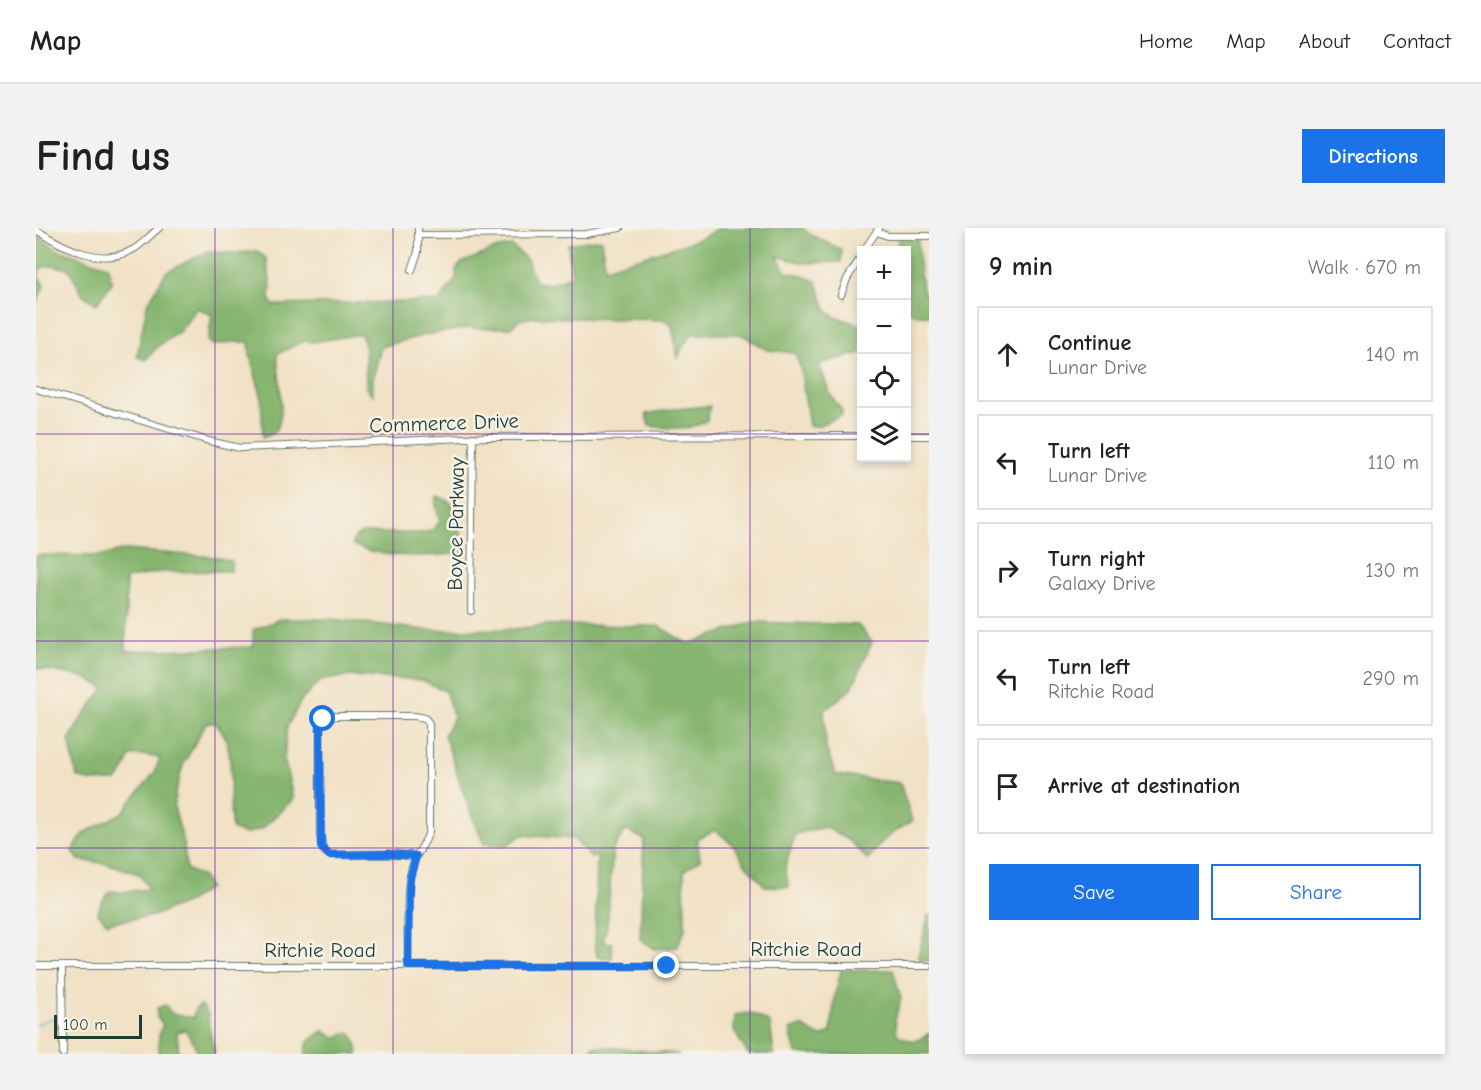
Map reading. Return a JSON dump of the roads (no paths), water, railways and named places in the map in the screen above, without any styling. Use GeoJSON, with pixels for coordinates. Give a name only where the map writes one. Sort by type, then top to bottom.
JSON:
{"type":"FeatureCollection","features":[{"type":"Feature","properties":{"kind":"street"},"geometry":{"type":"LineString","coordinates":[[36,230],[75,250],[105,257],[118,256],[131,251],[159,228]]}},
{"type":"Feature","properties":{"kind":"street"},"geometry":{"type":"LineString","coordinates":[[412,270],[416,261],[418,232],[586,234],[620,228]]}},
{"type":"Feature","properties":{"kind":"street"},"geometry":{"type":"LineString","coordinates":[[867,246],[878,230],[888,236],[929,236]]}},
{"type":"Feature","properties":{"kind":"street"},"geometry":{"type":"LineString","coordinates":[[841,295],[857,262]]}},
{"type":"Feature","properties":{"kind":"street","name":"Commerce Drive"},"geometry":{"type":"LineString","coordinates":[[36,389],[209,441],[240,448],[473,437],[857,436]]}},
{"type":"Feature","properties":{"kind":"street"},"geometry":{"type":"LineString","coordinates":[[911,436],[929,436]]}},
{"type":"Feature","properties":{"kind":"street","name":"Boyce Parkway"},"geometry":{"type":"LineString","coordinates":[[471,611],[473,437]]}},
{"type":"Feature","properties":{"kind":"street"},"geometry":{"type":"LineString","coordinates":[[408,966],[410,878],[416,856],[423,847],[429,831],[430,728],[425,718],[415,716],[325,718],[320,728],[321,847],[329,855],[416,856]]}},
{"type":"Feature","properties":{"kind":"street","name":"Ritchie Road"},"geometry":{"type":"LineString","coordinates":[[36,966],[929,966]]}},
{"type":"Feature","properties":{"kind":"street"},"geometry":{"type":"LineString","coordinates":[[62,967],[63,1054]]}},
{"type":"Feature","properties":{"kind":"waterway"},"geometry":{"type":"LineString","coordinates":[[36,1024],[58,1017]]}}]}
